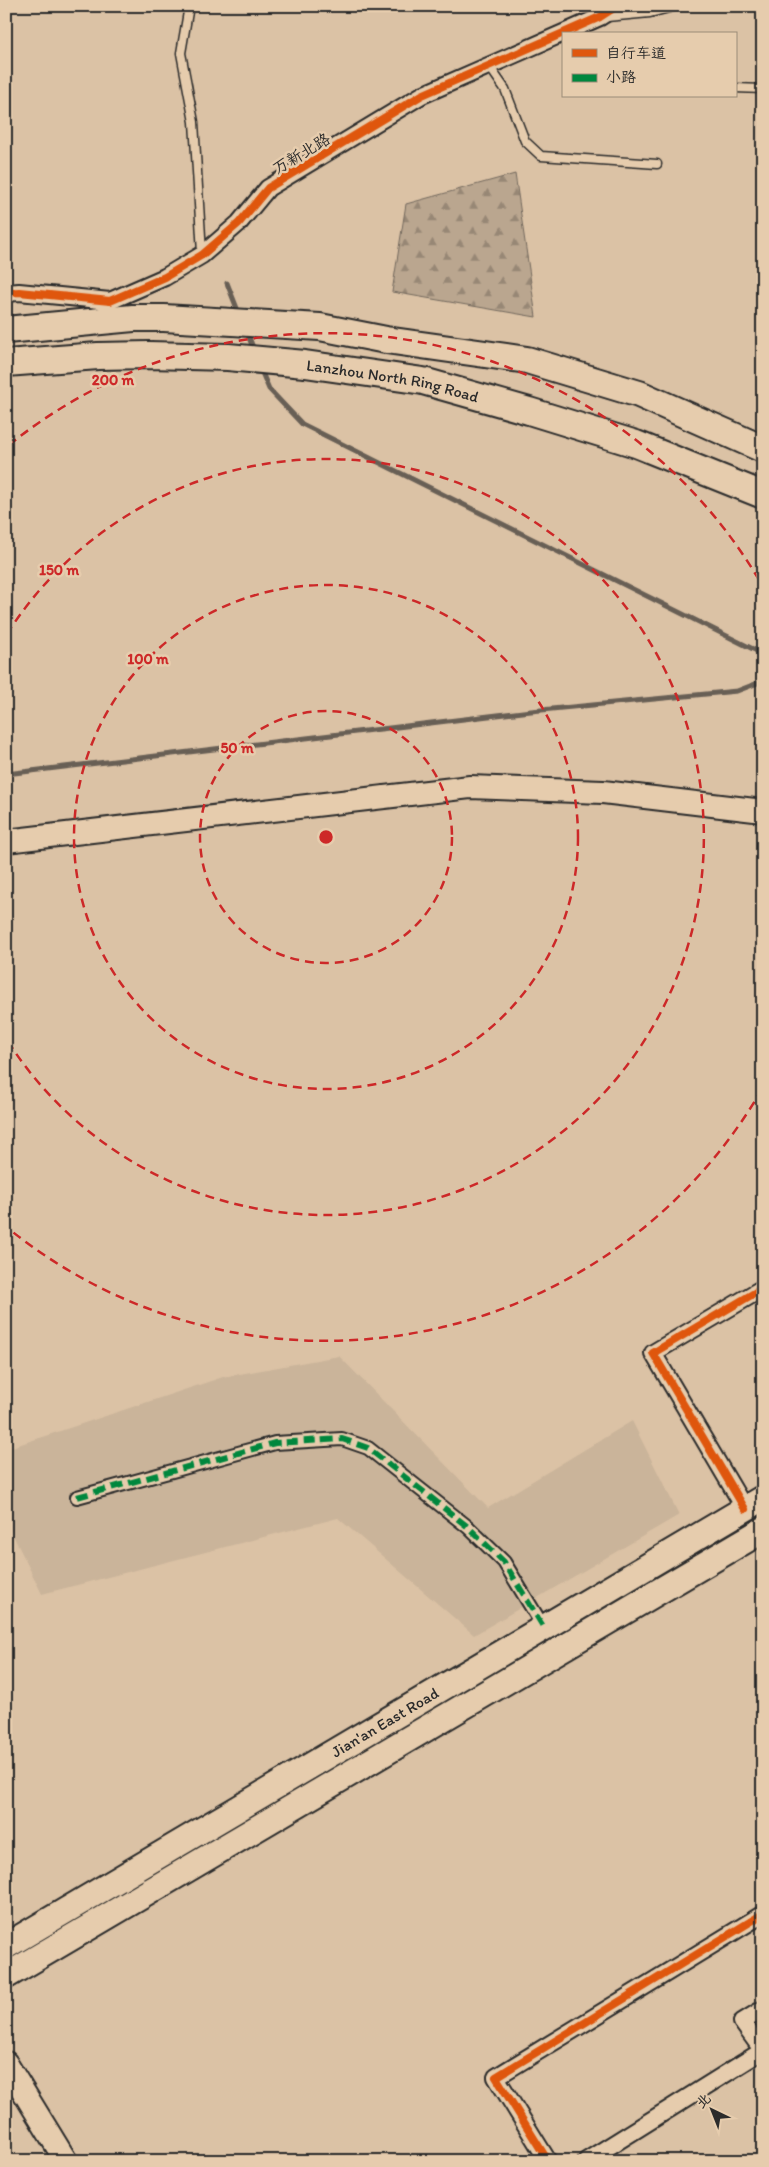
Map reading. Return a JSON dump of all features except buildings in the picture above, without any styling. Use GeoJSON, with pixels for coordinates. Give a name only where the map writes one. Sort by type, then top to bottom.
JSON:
{"type":"FeatureCollection","features":[{"type":"Feature","properties":{"kind":"highway"},"geometry":{"type":"LineString","coordinates":[[6,330],[149,318],[210,319],[320,327],[386,340],[527,360],[639,394],[763,449]]}},
{"type":"Feature","properties":{"kind":"highway","name":"Lanzhou North Ring Road"},"geometry":{"type":"LineString","coordinates":[[6,362],[148,355],[238,358],[305,364],[423,381],[529,410],[636,444],[763,495]]}},
{"type":"Feature","properties":{"kind":"main road"},"geometry":{"type":"LineString","coordinates":[[6,841],[470,787],[603,792],[763,811]]}},
{"type":"Feature","properties":{"kind":"main road","name":"Jian'an East Road"},"geometry":{"type":"LineString","coordinates":[[6,1946],[754,1504]]}},
{"type":"Feature","properties":{"kind":"main road","name":"Jian'an East Road"},"geometry":{"type":"LineString","coordinates":[[6,1976],[763,1530]]}},
{"type":"Feature","properties":{"kind":"main road"},"geometry":{"type":"LineString","coordinates":[[6,2063],[66,2161]]}},
{"type":"Feature","properties":{"kind":"street","name":"万新北路"},"geometry":{"type":"LineString","coordinates":[[566,32],[600,17],[617,6]]}},
{"type":"Feature","properties":{"kind":"street","name":"万新北路"},"geometry":{"type":"LineString","coordinates":[[6,293],[19,292],[110,301],[164,277],[202,255],[240,223],[268,188],[422,95],[562,34]]}},
{"type":"Feature","properties":{"kind":"street"},"geometry":{"type":"LineString","coordinates":[[754,1504],[653,1353],[763,1288]]}},
{"type":"Feature","properties":{"kind":"street"},"geometry":{"type":"LineString","coordinates":[[77,1497],[275,1443],[342,1440],[368,1448],[468,1527],[504,1562],[544,1628]]}},
{"type":"Feature","properties":{"kind":"street"},"geometry":{"type":"LineString","coordinates":[[548,2161],[496,2077],[761,1918]]}},
{"type":"Feature","properties":{"kind":"street"},"geometry":{"type":"LineString","coordinates":[[586,2161],[763,2051],[742,2022],[763,2009]]}},
{"type":"Feature","properties":{"kind":"lane"},"geometry":{"type":"LineString","coordinates":[[189,6],[181,53],[194,122],[202,255]]}},
{"type":"Feature","properties":{"kind":"lane"},"geometry":{"type":"LineString","coordinates":[[600,17],[650,13],[677,6]]}},
{"type":"Feature","properties":{"kind":"lane"},"geometry":{"type":"LineString","coordinates":[[489,66],[505,88],[525,141],[541,156],[657,164]]}},
{"type":"Feature","properties":{"kind":"lane"},"geometry":{"type":"LineString","coordinates":[[736,88],[763,89]]}},
{"type":"Feature","properties":{"kind":"shaded area"},"geometry":{"type":"Polygon","coordinates":[[[339,1356],[488,1508],[632,1421],[679,1515],[474,1635],[338,1518],[42,1594],[6,1521],[6,1449],[223,1377],[339,1356]]]}},
{"type":"Feature","properties":{"kind":"green space"},"geometry":{"type":"Polygon","coordinates":[[[515,174],[536,317],[392,292],[406,204],[515,174]]]}},
{"type":"Feature","properties":{"kind":"waterway"},"geometry":{"type":"LineString","coordinates":[[227,283],[240,316]]}},
{"type":"Feature","properties":{"kind":"waterway"},"geometry":{"type":"LineString","coordinates":[[246,330],[254,350]]}},
{"type":"Feature","properties":{"kind":"waterway"},"geometry":{"type":"LineString","coordinates":[[260,368],[269,389],[302,424],[763,654]]}},
{"type":"Feature","properties":{"kind":"waterway"},"geometry":{"type":"LineString","coordinates":[[6,774],[531,711],[737,691],[763,681]]}},
{"type":"Feature","properties":{"kind":"marked path"},"geometry":{"type":"LineString","coordinates":[[77,1497],[275,1443],[342,1439],[368,1448],[468,1527],[504,1562],[544,1628]]}},
{"type":"Feature","properties":{"kind":"cycle path"},"geometry":{"type":"LineString","coordinates":[[566,32],[600,17],[617,6]]}},
{"type":"Feature","properties":{"kind":"cycle path"},"geometry":{"type":"LineString","coordinates":[[6,293],[19,292],[110,301],[165,277],[202,255],[239,223],[268,188],[422,95],[562,34]]}},
{"type":"Feature","properties":{"kind":"cycle path"},"geometry":{"type":"LineString","coordinates":[[745,1509],[653,1353],[763,1288]]}},
{"type":"Feature","properties":{"kind":"cycle path"},"geometry":{"type":"LineString","coordinates":[[548,2161],[496,2077],[763,1914]]}}]}
